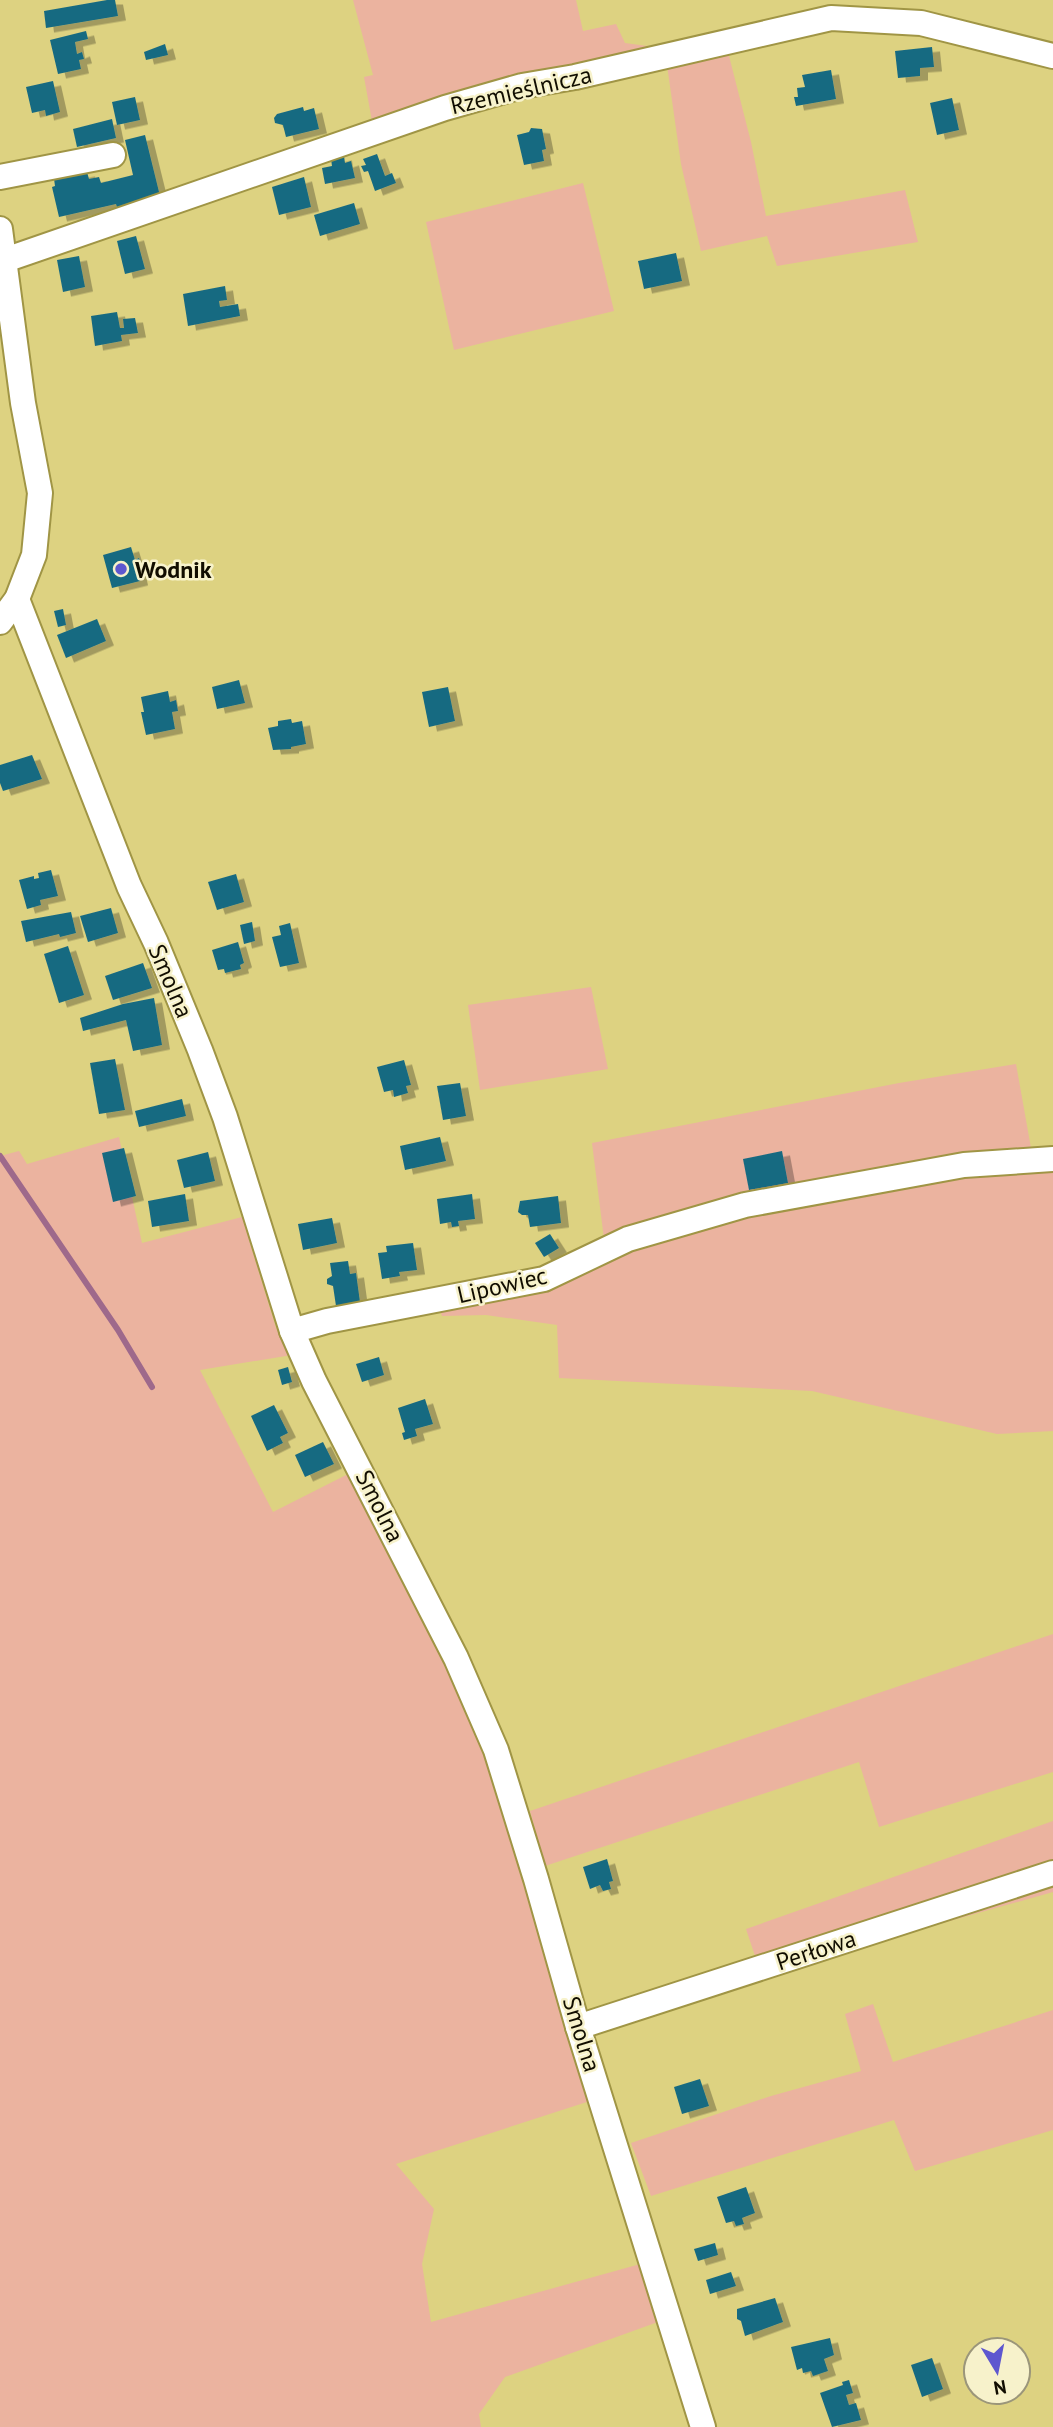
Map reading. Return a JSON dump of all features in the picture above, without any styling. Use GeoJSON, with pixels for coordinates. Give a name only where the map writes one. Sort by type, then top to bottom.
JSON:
{"type":"FeatureCollection","features":[{"type":"Feature","properties":{"kind":"street","name":"Rzemieślnicza"},"geometry":{"type":"LineString","coordinates":[[5,260],[445,107],[522,86],[575,77],[831,18],[921,23],[1053,56]]}},
{"type":"Feature","properties":{"kind":"street"},"geometry":{"type":"LineString","coordinates":[[0,177],[113,155]]}},
{"type":"Feature","properties":{"kind":"street"},"geometry":{"type":"LineString","coordinates":[[0,229],[5,260],[4,304],[40,493],[34,555],[17,600],[0,622]]}},
{"type":"Feature","properties":{"kind":"street","name":"Smolna"},"geometry":{"type":"LineString","coordinates":[[17,600],[129,886],[156,943],[209,1072],[292,1331],[314,1381],[456,1658],[496,1750],[578,2027],[702,2427]]}},
{"type":"Feature","properties":{"kind":"street","name":"Lipowiec"},"geometry":{"type":"LineString","coordinates":[[292,1331],[327,1321],[544,1279],[628,1239],[745,1205],[964,1165],[1053,1159]]}},
{"type":"Feature","properties":{"kind":"street","name":"Perłowa"},"geometry":{"type":"LineString","coordinates":[[578,2027],[1053,1873]]}},
{"type":"Feature","properties":{"kind":"shaded area"},"geometry":{"type":"Polygon","coordinates":[[[353,0],[576,0],[583,31],[616,24],[625,43],[662,48],[372,121],[364,77],[373,75],[353,0]]]}},
{"type":"Feature","properties":{"kind":"shaded area"},"geometry":{"type":"Polygon","coordinates":[[[728,52],[766,216],[905,190],[918,242],[777,266],[767,236],[701,251],[681,164],[667,65],[728,52]]]}},
{"type":"Feature","properties":{"kind":"shaded area"},"geometry":{"type":"Polygon","coordinates":[[[583,183],[614,311],[454,350],[426,222],[583,183]]]}},
{"type":"Feature","properties":{"kind":"shaded area"},"geometry":{"type":"Polygon","coordinates":[[[591,987],[608,1069],[480,1090],[468,1005],[591,987]]]}},
{"type":"Feature","properties":{"kind":"shaded area"},"geometry":{"type":"Polygon","coordinates":[[[1016,1064],[1031,1148],[965,1158],[604,1239],[592,1143],[899,1083],[1016,1064]]]}},
{"type":"Feature","properties":{"kind":"shaded area"},"geometry":{"type":"Polygon","coordinates":[[[119,1137],[142,1243],[242,1217],[276,1328],[292,1355],[200,1370],[273,1512],[350,1473],[449,1666],[501,1797],[518,1867],[593,2100],[396,2164],[434,2209],[422,2264],[431,2322],[644,2263],[658,2322],[505,2377],[479,2414],[481,2427],[0,2427],[0,1156],[19,1151],[27,1164],[119,1137]]]}},
{"type":"Feature","properties":{"kind":"shaded area"},"geometry":{"type":"Polygon","coordinates":[[[1053,1168],[1053,1431],[997,1434],[812,1391],[559,1378],[557,1325],[486,1315],[442,1316],[439,1308],[723,1217],[962,1173],[1053,1168]]]}},
{"type":"Feature","properties":{"kind":"shaded area"},"geometry":{"type":"Polygon","coordinates":[[[1053,1634],[1053,1772],[879,1827],[859,1762],[545,1866],[530,1811],[1053,1634]]]}},
{"type":"Feature","properties":{"kind":"shaded area"},"geometry":{"type":"Polygon","coordinates":[[[1053,1821],[1053,1892],[761,1974],[746,1929],[1053,1821]]]}},
{"type":"Feature","properties":{"kind":"shaded area"},"geometry":{"type":"Polygon","coordinates":[[[873,2004],[893,2062],[1053,2010],[1053,2130],[915,2171],[894,2120],[651,2196],[631,2143],[771,2096],[861,2071],[845,2014],[873,2004]]]}},
{"type":"Feature","properties":{"kind":"building"},"geometry":{"type":"Polygon","coordinates":[[[115,0],[118,16],[46,28],[44,11],[115,0]]]}},
{"type":"Feature","properties":{"kind":"building"},"geometry":{"type":"Polygon","coordinates":[[[86,31],[88,39],[75,42],[77,54],[82,52],[84,59],[79,60],[81,69],[58,74],[50,40],[86,31]]]}},
{"type":"Feature","properties":{"kind":"building"},"geometry":{"type":"Polygon","coordinates":[[[165,44],[168,55],[146,60],[144,52],[165,44]]]}},
{"type":"Feature","properties":{"kind":"building"},"geometry":{"type":"Polygon","coordinates":[[[932,47],[934,67],[920,68],[920,76],[898,78],[895,51],[932,47]]]}},
{"type":"Feature","properties":{"kind":"building"},"geometry":{"type":"Polygon","coordinates":[[[831,70],[836,99],[796,106],[794,97],[798,97],[797,88],[805,87],[802,75],[831,70]]]}},
{"type":"Feature","properties":{"kind":"building"},"geometry":{"type":"Polygon","coordinates":[[[53,81],[60,112],[46,116],[45,110],[32,113],[26,87],[53,81]]]}},
{"type":"Feature","properties":{"kind":"building"},"geometry":{"type":"Polygon","coordinates":[[[135,97],[140,120],[117,125],[112,102],[135,97]]]}},
{"type":"Feature","properties":{"kind":"building"},"geometry":{"type":"Polygon","coordinates":[[[952,98],[959,130],[937,135],[930,103],[952,98]]]}},
{"type":"Feature","properties":{"kind":"building"},"geometry":{"type":"Polygon","coordinates":[[[303,107],[304,111],[314,108],[319,129],[286,137],[283,125],[275,123],[274,118],[277,114],[303,107]]]}},
{"type":"Feature","properties":{"kind":"building"},"geometry":{"type":"Polygon","coordinates":[[[112,119],[116,138],[77,147],[73,129],[112,119]]]}},
{"type":"Feature","properties":{"kind":"building"},"geometry":{"type":"Polygon","coordinates":[[[531,128],[542,129],[546,149],[542,150],[544,161],[524,165],[517,135],[529,132],[531,128]]]}},
{"type":"Feature","properties":{"kind":"building"},"geometry":{"type":"Polygon","coordinates":[[[145,135],[160,196],[59,217],[52,187],[55,186],[54,179],[87,172],[89,179],[99,177],[101,183],[133,175],[125,140],[145,135]]]}},
{"type":"Feature","properties":{"kind":"building"},"geometry":{"type":"Polygon","coordinates":[[[377,154],[385,176],[392,173],[396,183],[375,191],[368,171],[364,172],[361,166],[366,165],[363,159],[377,154]]]}},
{"type":"Feature","properties":{"kind":"building"},"geometry":{"type":"Polygon","coordinates":[[[344,156],[345,163],[351,161],[355,178],[325,184],[322,168],[332,166],[331,159],[344,156]]]}},
{"type":"Feature","properties":{"kind":"building"},"geometry":{"type":"Polygon","coordinates":[[[304,177],[311,207],[279,215],[272,187],[304,177]]]}},
{"type":"Feature","properties":{"kind":"building"},"geometry":{"type":"Polygon","coordinates":[[[354,203],[360,224],[320,236],[314,215],[354,203]]]}},
{"type":"Feature","properties":{"kind":"building"},"geometry":{"type":"Polygon","coordinates":[[[136,236],[145,269],[125,274],[117,241],[136,236]]]}},
{"type":"Feature","properties":{"kind":"building"},"geometry":{"type":"Polygon","coordinates":[[[676,253],[682,281],[644,289],[638,261],[676,253]]]}},
{"type":"Feature","properties":{"kind":"building"},"geometry":{"type":"Polygon","coordinates":[[[79,256],[85,287],[63,292],[57,260],[79,256]]]}},
{"type":"Feature","properties":{"kind":"building"},"geometry":{"type":"Polygon","coordinates":[[[225,286],[227,300],[219,301],[220,307],[238,304],[240,316],[188,326],[183,294],[225,286]]]}},
{"type":"Feature","properties":{"kind":"building"},"geometry":{"type":"Polygon","coordinates":[[[117,312],[120,328],[124,328],[123,319],[135,318],[138,333],[121,335],[122,341],[95,346],[91,316],[117,312]]]}},
{"type":"Feature","properties":{"kind":"building"},"geometry":{"type":"Polygon","coordinates":[[[131,547],[135,560],[139,558],[141,565],[137,566],[140,581],[112,588],[103,555],[131,547]]]}},
{"type":"Feature","properties":{"kind":"building"},"geometry":{"type":"Polygon","coordinates":[[[63,609],[66,625],[58,627],[54,611],[63,609]]]}},
{"type":"Feature","properties":{"kind":"building"},"geometry":{"type":"Polygon","coordinates":[[[97,619],[106,641],[66,658],[57,635],[97,619]]]}},
{"type":"Feature","properties":{"kind":"building"},"geometry":{"type":"Polygon","coordinates":[[[239,680],[245,703],[217,709],[212,687],[239,680]]]}},
{"type":"Feature","properties":{"kind":"building"},"geometry":{"type":"Polygon","coordinates":[[[448,687],[455,721],[429,727],[422,692],[448,687]]]}},
{"type":"Feature","properties":{"kind":"building"},"geometry":{"type":"Polygon","coordinates":[[[168,691],[170,702],[176,700],[178,711],[172,712],[175,729],[146,735],[141,697],[168,691]]]}},
{"type":"Feature","properties":{"kind":"building"},"geometry":{"type":"Polygon","coordinates":[[[291,719],[292,723],[302,721],[306,744],[291,749],[273,750],[268,728],[278,726],[278,721],[291,719]]]}},
{"type":"Feature","properties":{"kind":"building"},"geometry":{"type":"Polygon","coordinates":[[[32,755],[42,779],[3,791],[0,765],[32,755]]]}},
{"type":"Feature","properties":{"kind":"building"},"geometry":{"type":"Polygon","coordinates":[[[51,870],[58,896],[40,900],[41,905],[27,909],[19,880],[34,876],[34,879],[39,878],[38,873],[51,870]]]}},
{"type":"Feature","properties":{"kind":"building"},"geometry":{"type":"Polygon","coordinates":[[[236,874],[244,902],[217,910],[208,882],[236,874]]]}},
{"type":"Feature","properties":{"kind":"building"},"geometry":{"type":"Polygon","coordinates":[[[111,908],[118,933],[88,942],[80,916],[111,908]]]}},
{"type":"Feature","properties":{"kind":"building"},"geometry":{"type":"Polygon","coordinates":[[[71,912],[76,933],[26,942],[21,921],[71,912]]]}},
{"type":"Feature","properties":{"kind":"building"},"geometry":{"type":"Polygon","coordinates":[[[252,922],[255,941],[244,944],[240,925],[252,922]]]}},
{"type":"Feature","properties":{"kind":"building"},"geometry":{"type":"Polygon","coordinates":[[[290,923],[299,963],[280,967],[272,937],[281,935],[279,926],[290,923]]]}},
{"type":"Feature","properties":{"kind":"building"},"geometry":{"type":"Polygon","coordinates":[[[238,942],[244,963],[240,965],[241,969],[225,973],[224,969],[218,970],[212,950],[238,942]]]}},
{"type":"Feature","properties":{"kind":"building"},"geometry":{"type":"Polygon","coordinates":[[[68,946],[84,995],[59,1003],[44,954],[68,946]]]}},
{"type":"Feature","properties":{"kind":"building"},"geometry":{"type":"Polygon","coordinates":[[[143,963],[152,988],[113,1000],[105,976],[143,963]]]}},
{"type":"Feature","properties":{"kind":"building"},"geometry":{"type":"Polygon","coordinates":[[[154,998],[162,1045],[133,1051],[126,1020],[83,1031],[80,1018],[123,1004],[154,998]]]}},
{"type":"Feature","properties":{"kind":"building"},"geometry":{"type":"Polygon","coordinates":[[[115,1059],[125,1110],[99,1114],[90,1063],[115,1059]]]}},
{"type":"Feature","properties":{"kind":"building"},"geometry":{"type":"Polygon","coordinates":[[[404,1060],[411,1085],[406,1086],[408,1093],[394,1097],[393,1090],[384,1092],[377,1067],[404,1060]]]}},
{"type":"Feature","properties":{"kind":"building"},"geometry":{"type":"Polygon","coordinates":[[[460,1083],[466,1116],[443,1120],[437,1086],[460,1083]]]}},
{"type":"Feature","properties":{"kind":"building"},"geometry":{"type":"Polygon","coordinates":[[[182,1099],[186,1116],[139,1127],[135,1111],[182,1099]]]}},
{"type":"Feature","properties":{"kind":"building"},"geometry":{"type":"Polygon","coordinates":[[[440,1137],[446,1161],[405,1170],[400,1146],[440,1137]]]}},
{"type":"Feature","properties":{"kind":"building"},"geometry":{"type":"Polygon","coordinates":[[[124,1148],[136,1196],[113,1202],[102,1153],[124,1148]]]}},
{"type":"Feature","properties":{"kind":"building"},"geometry":{"type":"Polygon","coordinates":[[[782,1151],[788,1183],[749,1190],[743,1159],[782,1151]]]}},
{"type":"Feature","properties":{"kind":"building"},"geometry":{"type":"Polygon","coordinates":[[[208,1152],[215,1181],[184,1188],[177,1160],[208,1152]]]}},
{"type":"Feature","properties":{"kind":"building"},"geometry":{"type":"Polygon","coordinates":[[[185,1194],[189,1221],[152,1227],[148,1201],[185,1194]]]}},
{"type":"Feature","properties":{"kind":"building"},"geometry":{"type":"Polygon","coordinates":[[[472,1194],[475,1219],[458,1221],[459,1226],[452,1227],[451,1222],[440,1224],[437,1199],[472,1194]]]}},
{"type":"Feature","properties":{"kind":"building"},"geometry":{"type":"Polygon","coordinates":[[[558,1196],[561,1223],[530,1227],[528,1215],[518,1212],[520,1201],[558,1196]]]}},
{"type":"Feature","properties":{"kind":"building"},"geometry":{"type":"Polygon","coordinates":[[[332,1218],[337,1243],[303,1250],[298,1224],[332,1218]]]}},
{"type":"Feature","properties":{"kind":"building"},"geometry":{"type":"Polygon","coordinates":[[[550,1234],[559,1248],[544,1257],[535,1243],[550,1234]]]}},
{"type":"Feature","properties":{"kind":"building"},"geometry":{"type":"Polygon","coordinates":[[[413,1243],[417,1270],[399,1272],[400,1276],[382,1279],[378,1253],[387,1252],[386,1246],[413,1243]]]}},
{"type":"Feature","properties":{"kind":"building"},"geometry":{"type":"Polygon","coordinates":[[[348,1261],[350,1274],[356,1273],[360,1302],[336,1306],[333,1286],[327,1284],[327,1279],[332,1276],[330,1263],[348,1261]]]}},
{"type":"Feature","properties":{"kind":"building"},"geometry":{"type":"Polygon","coordinates":[[[379,1357],[384,1375],[362,1382],[356,1364],[379,1357]]]}},
{"type":"Feature","properties":{"kind":"building"},"geometry":{"type":"Polygon","coordinates":[[[288,1367],[292,1382],[282,1385],[278,1370],[288,1367]]]}},
{"type":"Feature","properties":{"kind":"building"},"geometry":{"type":"Polygon","coordinates":[[[425,1399],[433,1424],[415,1429],[417,1436],[404,1440],[402,1433],[405,1432],[398,1408],[425,1399]]]}},
{"type":"Feature","properties":{"kind":"building"},"geometry":{"type":"Polygon","coordinates":[[[274,1405],[288,1433],[280,1437],[283,1443],[267,1451],[251,1416],[274,1405]]]}},
{"type":"Feature","properties":{"kind":"building"},"geometry":{"type":"Polygon","coordinates":[[[323,1442],[334,1464],[305,1477],[295,1455],[323,1442]]]}},
{"type":"Feature","properties":{"kind":"building"},"geometry":{"type":"Polygon","coordinates":[[[607,1859],[613,1881],[609,1882],[611,1889],[603,1891],[600,1885],[590,1889],[583,1867],[607,1859]]]}},
{"type":"Feature","properties":{"kind":"building"},"geometry":{"type":"Polygon","coordinates":[[[700,2079],[709,2106],[682,2114],[674,2087],[700,2079]]]}},
{"type":"Feature","properties":{"kind":"building"},"geometry":{"type":"Polygon","coordinates":[[[746,2187],[755,2213],[742,2218],[744,2224],[736,2226],[734,2221],[726,2223],[717,2197],[746,2187]]]}},
{"type":"Feature","properties":{"kind":"building"},"geometry":{"type":"Polygon","coordinates":[[[715,2243],[718,2255],[698,2261],[694,2249],[715,2243]]]}},
{"type":"Feature","properties":{"kind":"building"},"geometry":{"type":"Polygon","coordinates":[[[731,2272],[736,2286],[710,2294],[706,2280],[731,2272]]]}},
{"type":"Feature","properties":{"kind":"building"},"geometry":{"type":"Polygon","coordinates":[[[775,2298],[783,2322],[745,2336],[741,2321],[737,2319],[737,2309],[775,2298]]]}},
{"type":"Feature","properties":{"kind":"building"},"geometry":{"type":"Polygon","coordinates":[[[830,2338],[834,2355],[824,2359],[828,2371],[813,2376],[811,2371],[803,2373],[802,2368],[797,2370],[791,2347],[830,2338]]]}},
{"type":"Feature","properties":{"kind":"building"},"geometry":{"type":"Polygon","coordinates":[[[932,2358],[943,2389],[922,2397],[911,2365],[932,2358]]]}},
{"type":"Feature","properties":{"kind":"building"},"geometry":{"type":"Polygon","coordinates":[[[849,2380],[853,2393],[846,2395],[849,2405],[856,2403],[861,2420],[832,2427],[820,2393],[843,2385],[842,2382],[849,2380]]]}},
{"type":"Feature","properties":{"kind":"waterway"},"geometry":{"type":"LineString","coordinates":[[0,1156],[118,1330],[152,1387]]}},
{"type":"Feature","properties":{"kind":"place","name":"Wodnik"},"geometry":{"type":"Point","coordinates":[121,569]}}]}
